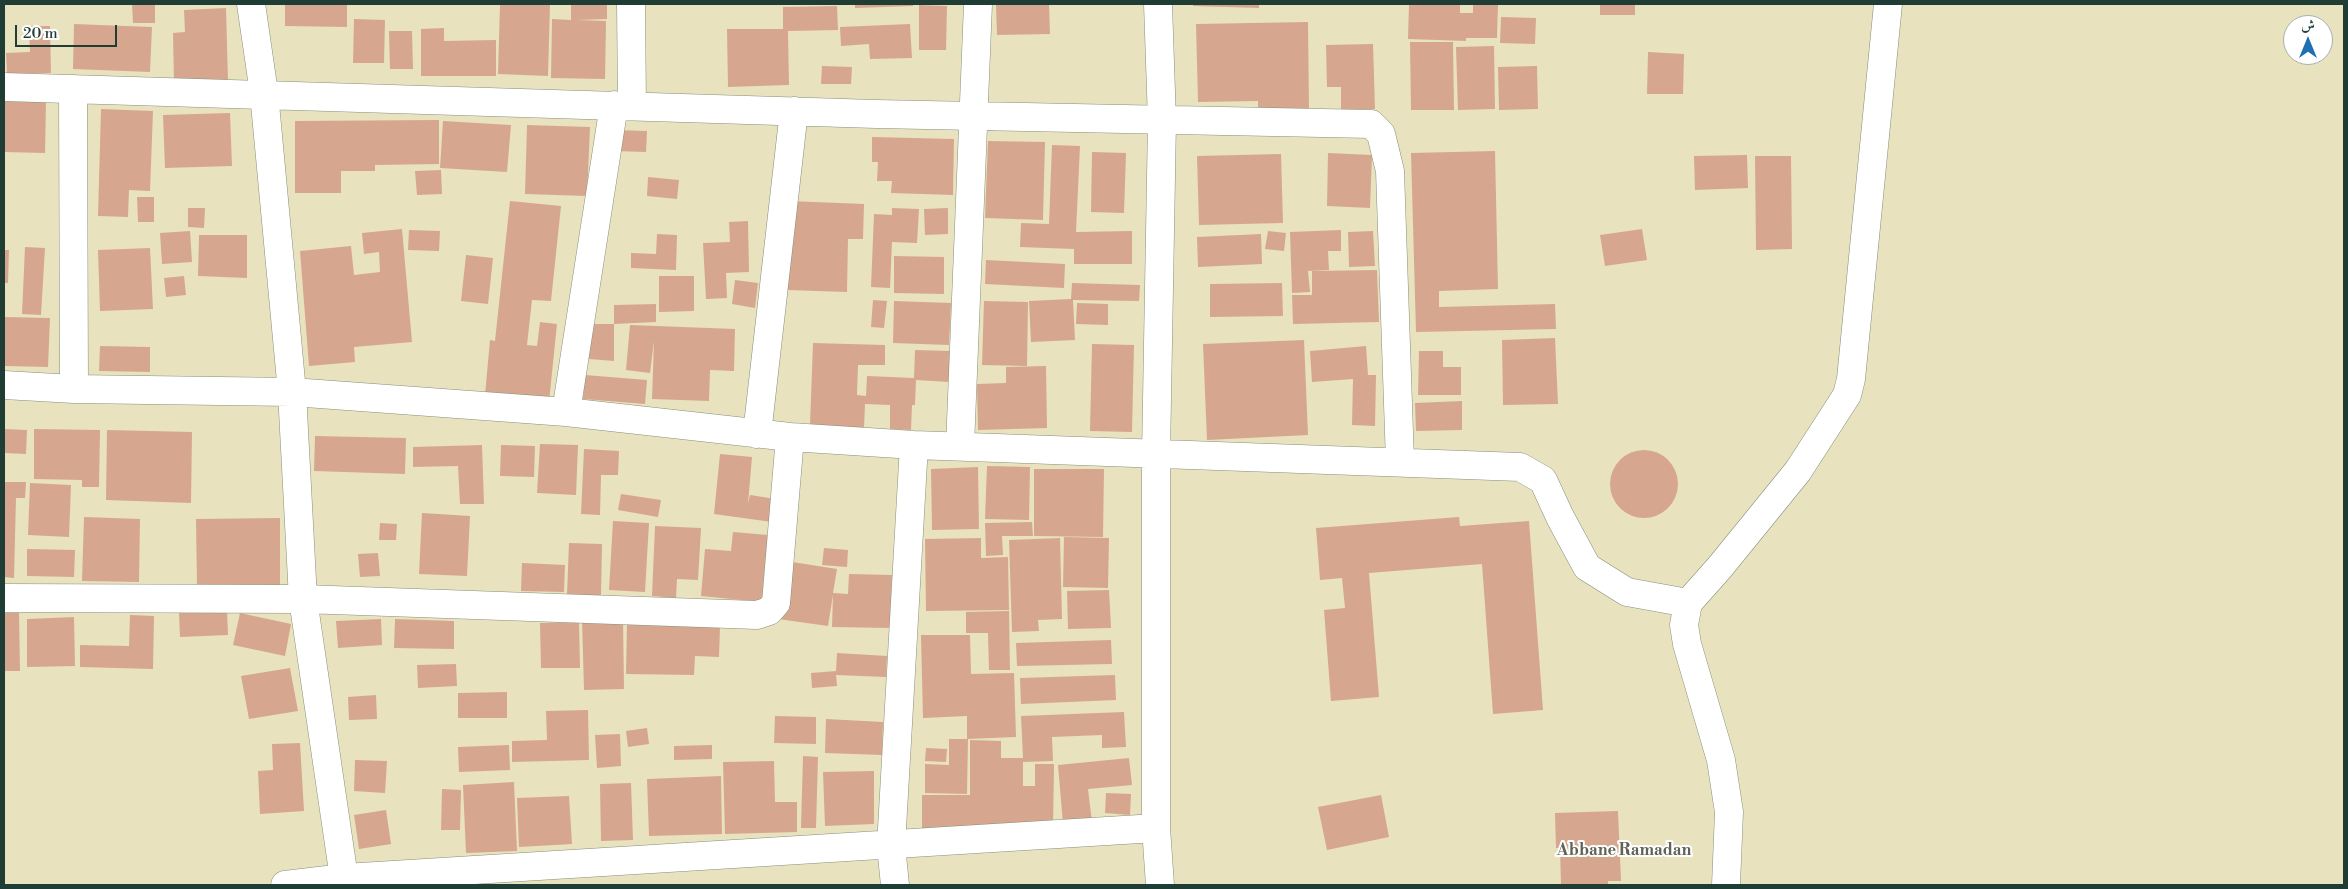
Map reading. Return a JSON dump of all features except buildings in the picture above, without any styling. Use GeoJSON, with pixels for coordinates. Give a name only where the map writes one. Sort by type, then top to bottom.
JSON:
{"type":"FeatureCollection","features":[{"type":"Feature","properties":{"kind":"street"},"geometry":{"type":"LineString","coordinates":[[250,4],[264,93],[292,392],[303,599],[345,882]]}},
{"type":"Feature","properties":{"kind":"street"},"geometry":{"type":"LineString","coordinates":[[566,412],[623,105],[631,4]]}},
{"type":"Feature","properties":{"kind":"street"},"geometry":{"type":"LineString","coordinates":[[960,446],[978,4]]}},
{"type":"Feature","properties":{"kind":"street"},"geometry":{"type":"LineString","coordinates":[[1158,4],[1162,121],[1156,455],[1156,828],[1160,885]]}},
{"type":"Feature","properties":{"kind":"street"},"geometry":{"type":"LineString","coordinates":[[1726,885],[1729,812],[1721,760],[1687,644],[1684,626],[1688,603],[1720,568],[1798,471],[1847,395],[1851,379],[1888,4]]}},
{"type":"Feature","properties":{"kind":"street"},"geometry":{"type":"LineString","coordinates":[[4,86],[973,116],[1162,121],[1356,122],[1371,124],[1381,134],[1390,171],[1400,462]]}},
{"type":"Feature","properties":{"kind":"street"},"geometry":{"type":"LineString","coordinates":[[73,89],[74,389]]}},
{"type":"Feature","properties":{"kind":"street"},"geometry":{"type":"LineString","coordinates":[[757,434],[794,111]]}},
{"type":"Feature","properties":{"kind":"street"},"geometry":{"type":"LineString","coordinates":[[4,385],[74,389],[292,392],[566,412],[757,434],[914,445],[1520,467],[1543,480],[1560,517],[1587,567],[1627,592],[1688,603]]}},
{"type":"Feature","properties":{"kind":"street"},"geometry":{"type":"LineString","coordinates":[[4,598],[303,599],[757,615],[769,611],[776,603],[790,437]]}},
{"type":"Feature","properties":{"kind":"street"},"geometry":{"type":"LineString","coordinates":[[895,885],[891,846],[914,445]]}},
{"type":"Feature","properties":{"kind":"street"},"geometry":{"type":"LineString","coordinates":[[285,885],[1156,828]]}},
{"type":"Feature","properties":{"kind":"district","name":"Abbane Ramadan"},"geometry":{"type":"Point","coordinates":[1624,851]}}]}
